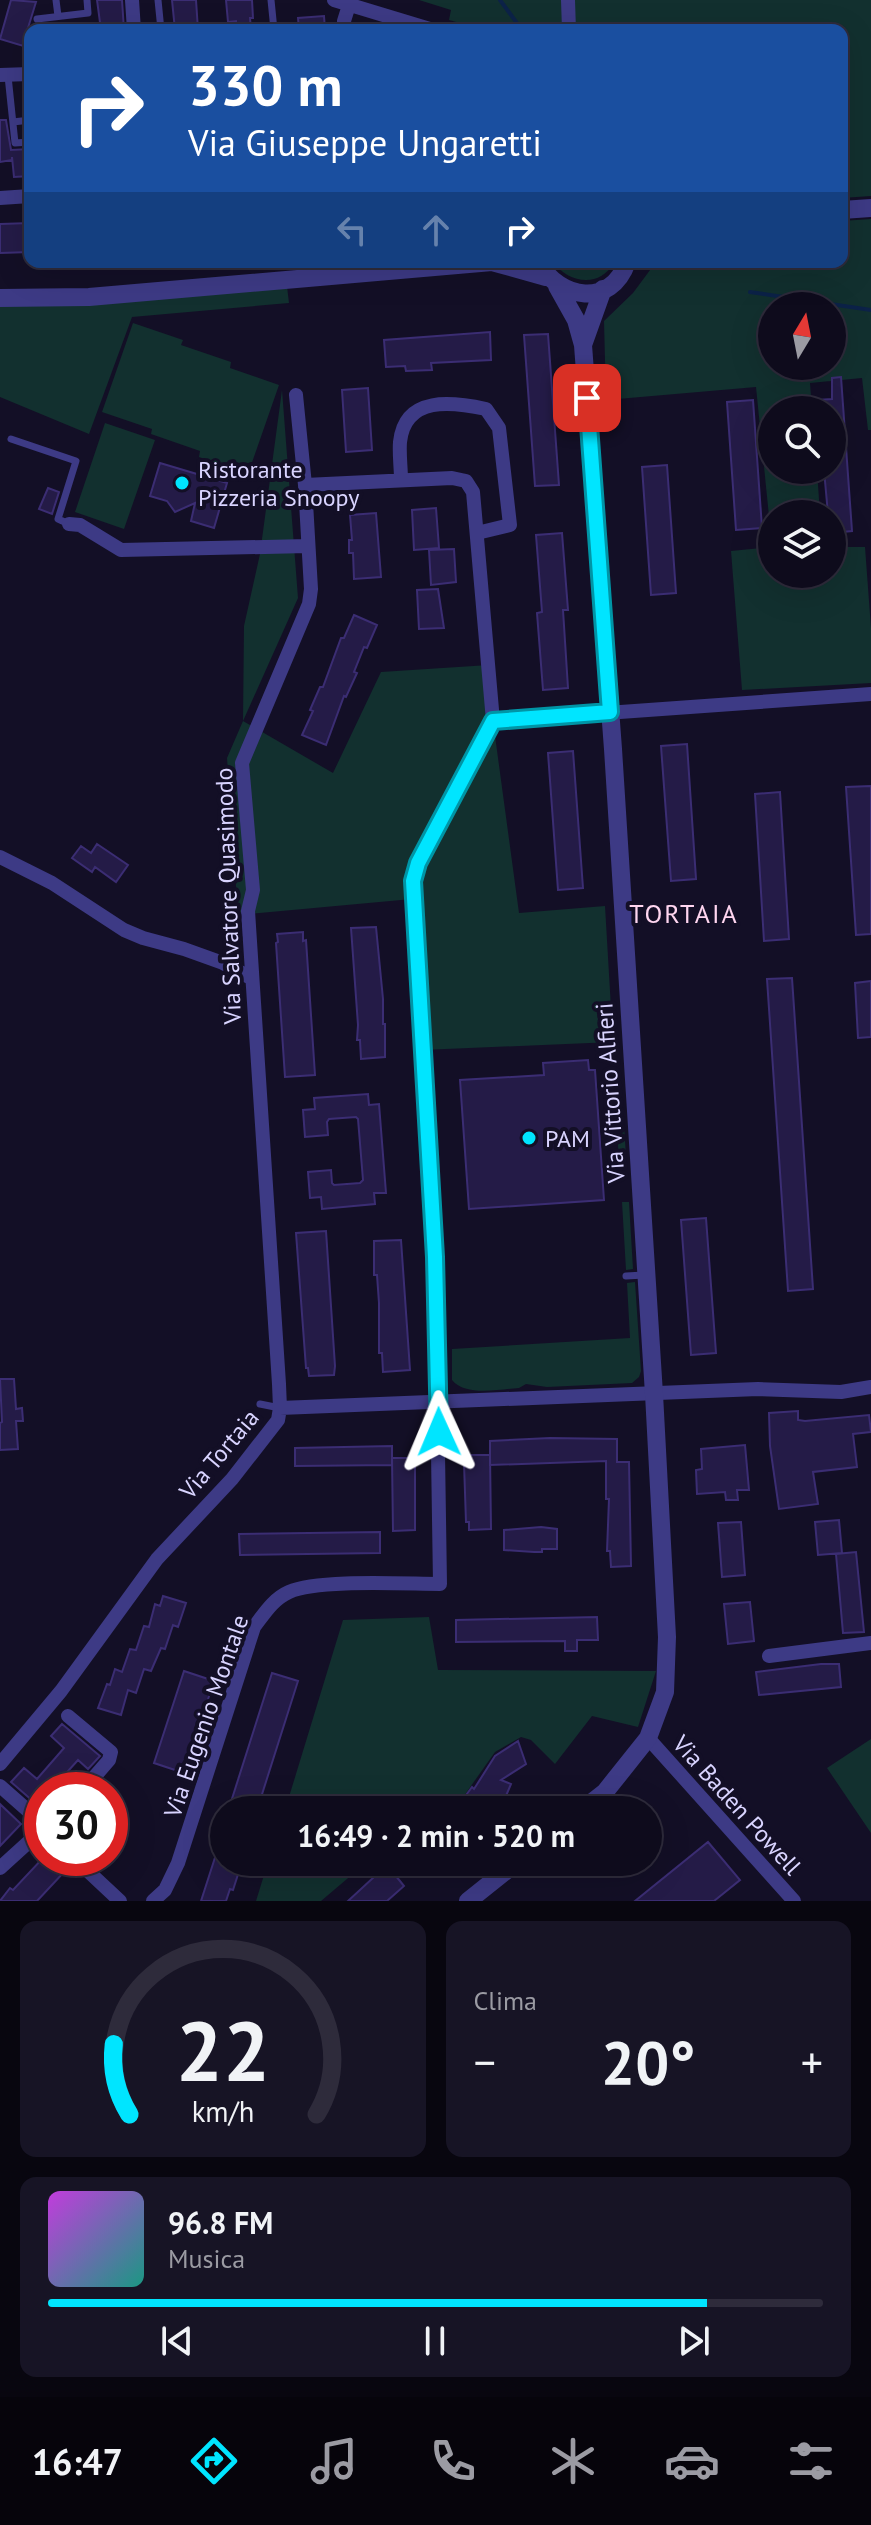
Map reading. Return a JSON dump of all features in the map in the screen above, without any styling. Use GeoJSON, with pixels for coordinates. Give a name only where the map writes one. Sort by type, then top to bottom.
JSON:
{"type":"FeatureCollection","features":[{"type":"Feature","properties":{"kind":"street"},"geometry":{"type":"LineString","coordinates":[[132,0],[134,24]]}},
{"type":"Feature","properties":{"kind":"street"},"geometry":{"type":"LineString","coordinates":[[568,0],[569,24]]}},
{"type":"Feature","properties":{"kind":"street"},"geometry":{"type":"LineString","coordinates":[[344,24],[341,2],[413,24]]}},
{"type":"Feature","properties":{"kind":"street"},"geometry":{"type":"LineString","coordinates":[[4,76],[24,74]]}},
{"type":"Feature","properties":{"kind":"street"},"geometry":{"type":"LineString","coordinates":[[0,198],[24,196]]}},
{"type":"Feature","properties":{"kind":"street"},"geometry":{"type":"LineString","coordinates":[[848,210],[871,208]]}},
{"type":"Feature","properties":{"kind":"street"},"geometry":{"type":"LineString","coordinates":[[0,298],[89,297],[423,268]]}},
{"type":"Feature","properties":{"kind":"street"},"geometry":{"type":"LineString","coordinates":[[517,268],[547,275],[571,292],[587,293],[603,289],[626,268]]}},
{"type":"Feature","properties":{"kind":"street","name":"Via Vittorio Alfieri"},"geometry":{"type":"LineString","coordinates":[[547,275],[576,320],[583,345],[610,712],[667,1637],[665,1692],[648,1738],[600,1796]]}},
{"type":"Feature","properties":{"kind":"street","name":"Via Vittorio Alfieri"},"geometry":{"type":"LineString","coordinates":[[583,345],[603,289]]}},
{"type":"Feature","properties":{"kind":"street","name":"Via Salvatore Quasimodo"},"geometry":{"type":"LineString","coordinates":[[280,1408],[251,978],[248,911],[253,890],[242,763],[309,604],[305,485],[296,395]]}},
{"type":"Feature","properties":{"kind":"street"},"geometry":{"type":"LineString","coordinates":[[401,480],[400,441],[406,420],[422,408],[451,401],[486,409],[499,428],[510,525],[477,533]]}},
{"type":"Feature","properties":{"kind":"street"},"geometry":{"type":"LineString","coordinates":[[305,485],[452,478],[466,481],[473,492],[493,721],[418,863],[413,881],[440,1288],[439,1402]]}},
{"type":"Feature","properties":{"kind":"street"},"geometry":{"type":"LineString","coordinates":[[69,524],[80,525],[121,550],[308,546]]}},
{"type":"Feature","properties":{"kind":"street"},"geometry":{"type":"LineString","coordinates":[[493,721],[871,694]]}},
{"type":"Feature","properties":{"kind":"street"},"geometry":{"type":"LineString","coordinates":[[0,857],[52,883],[124,930],[223,963],[251,978]]}},
{"type":"Feature","properties":{"kind":"street","name":"Via Tortaia"},"geometry":{"type":"LineString","coordinates":[[0,1764],[61,1691],[157,1559],[232,1479],[278,1420],[280,1408],[758,1389],[841,1392],[871,1387]]}},
{"type":"Feature","properties":{"kind":"street","name":"Via Eugenio Montale"},"geometry":{"type":"LineString","coordinates":[[153,1901],[165,1890],[178,1863],[254,1627],[269,1606],[289,1592],[313,1586],[440,1584],[439,1402]]}},
{"type":"Feature","properties":{"kind":"street"},"geometry":{"type":"LineString","coordinates":[[769,1656],[871,1643]]}},
{"type":"Feature","properties":{"kind":"street"},"geometry":{"type":"LineString","coordinates":[[68,1716],[111,1752],[109,1760],[99,1772]]}},
{"type":"Feature","properties":{"kind":"street","name":"Via Baden Powell"},"geometry":{"type":"LineString","coordinates":[[648,1738],[794,1901]]}},
{"type":"Feature","properties":{"kind":"street"},"geometry":{"type":"LineString","coordinates":[[0,1786],[24,1807]]}},
{"type":"Feature","properties":{"kind":"street"},"geometry":{"type":"LineString","coordinates":[[0,1868],[24,1846]]}},
{"type":"Feature","properties":{"kind":"street"},"geometry":{"type":"LineString","coordinates":[[93,1876],[120,1901]]}},
{"type":"Feature","properties":{"kind":"street"},"geometry":{"type":"LineString","coordinates":[[468,1901],[499,1876]]}},
{"type":"Feature","properties":{"kind":"lane"},"geometry":{"type":"LineString","coordinates":[[56,0],[58,16]]}},
{"type":"Feature","properties":{"kind":"lane"},"geometry":{"type":"LineString","coordinates":[[37,19],[88,13],[87,0]]}},
{"type":"Feature","properties":{"kind":"lane"},"geometry":{"type":"LineString","coordinates":[[158,0],[160,24]]}},
{"type":"Feature","properties":{"kind":"lane"},"geometry":{"type":"LineString","coordinates":[[271,0],[273,24]]}},
{"type":"Feature","properties":{"kind":"lane"},"geometry":{"type":"LineString","coordinates":[[4,76],[15,143],[24,142]]}},
{"type":"Feature","properties":{"kind":"lane"},"geometry":{"type":"LineString","coordinates":[[13,122],[24,121]]}},
{"type":"Feature","properties":{"kind":"lane"},"geometry":{"type":"LineString","coordinates":[[11,439],[76,461],[58,519],[69,524]]}},
{"type":"Feature","properties":{"kind":"lane"},"geometry":{"type":"LineString","coordinates":[[626,1276],[646,1275]]}},
{"type":"Feature","properties":{"kind":"lane"},"geometry":{"type":"LineString","coordinates":[[260,1404],[280,1408]]}},
{"type":"Feature","properties":{"kind":"green space"},"geometry":{"type":"Polygon","coordinates":[[[419,0],[871,0],[871,196],[848,198],[848,24],[463,24],[449,20],[451,10],[419,0]]]}},
{"type":"Feature","properties":{"kind":"green space"},"geometry":{"type":"Polygon","coordinates":[[[871,219],[871,430],[868,430],[862,378],[846,380],[846,292],[758,292],[758,380],[841,380],[810,383],[811,396],[758,396],[758,407],[756,387],[606,400],[604,321],[633,293],[652,268],[848,268],[848,221],[871,219]]]}},
{"type":"Feature","properties":{"kind":"green space"},"geometry":{"type":"Polygon","coordinates":[[[610,268],[601,276],[584,280],[559,269],[610,268]]]}},
{"type":"Feature","properties":{"kind":"green space"},"geometry":{"type":"Polygon","coordinates":[[[286,278],[289,303],[132,317],[89,434],[0,397],[0,299],[286,278]]]}},
{"type":"Feature","properties":{"kind":"green space"},"geometry":{"type":"Polygon","coordinates":[[[133,323],[183,340],[181,345],[231,362],[230,368],[279,385],[248,474],[199,457],[200,451],[151,434],[152,429],[102,412],[133,323]]]}},
{"type":"Feature","properties":{"kind":"green space"},"geometry":{"type":"Polygon","coordinates":[[[282,390],[298,598],[243,721],[244,626],[260,554],[282,390]]]}},
{"type":"Feature","properties":{"kind":"green space"},"geometry":{"type":"Polygon","coordinates":[[[105,423],[155,440],[124,529],[75,512],[105,423]]]}},
{"type":"Feature","properties":{"kind":"green space"},"geometry":{"type":"Polygon","coordinates":[[[766,484],[818,484],[819,500],[767,500],[766,484]]]}},
{"type":"Feature","properties":{"kind":"green space"},"geometry":{"type":"Polygon","coordinates":[[[846,547],[865,547],[871,628],[871,683],[742,690],[731,551],[758,548],[758,588],[846,588],[846,547]]]}},
{"type":"Feature","properties":{"kind":"green space"},"geometry":{"type":"Polygon","coordinates":[[[489,665],[493,721],[519,913],[605,906],[613,1042],[422,1050],[412,899],[238,915],[227,758],[243,721],[333,773],[381,672],[489,665]]]}},
{"type":"Feature","properties":{"kind":"green space"},"geometry":{"type":"Polygon","coordinates":[[[615,1110],[623,1110],[619,1114],[620,1126],[624,1126],[626,1156],[619,1157],[615,1110]]]}},
{"type":"Feature","properties":{"kind":"green space"},"geometry":{"type":"Polygon","coordinates":[[[622,1202],[629,1202],[633,1269],[626,1270],[622,1202]]]}},
{"type":"Feature","properties":{"kind":"green space"},"geometry":{"type":"Polygon","coordinates":[[[635,1282],[641,1371],[632,1383],[547,1387],[526,1384],[519,1388],[483,1391],[466,1389],[452,1380],[452,1349],[630,1338],[627,1283],[635,1282]]]}},
{"type":"Feature","properties":{"kind":"green space"},"geometry":{"type":"Polygon","coordinates":[[[429,1617],[438,1670],[656,1671],[638,1727],[592,1716],[555,1764],[531,1740],[521,1737],[495,1752],[464,1796],[289,1796],[343,1620],[429,1617]]]}},
{"type":"Feature","properties":{"kind":"green space"},"geometry":{"type":"Polygon","coordinates":[[[871,1739],[871,1833],[827,1768],[871,1739]]]}},
{"type":"Feature","properties":{"kind":"green space"},"geometry":{"type":"Polygon","coordinates":[[[264,1876],[350,1876],[321,1901],[256,1901],[264,1876]]]}},
{"type":"Feature","properties":{"kind":"building"},"geometry":{"type":"Polygon","coordinates":[[[11,0],[36,2],[29,24],[24,24],[24,46],[0,39],[11,0]]]}},
{"type":"Feature","properties":{"kind":"building"},"geometry":{"type":"Polygon","coordinates":[[[97,0],[122,0],[124,24],[100,24],[97,0]]]}},
{"type":"Feature","properties":{"kind":"building"},"geometry":{"type":"Polygon","coordinates":[[[172,0],[196,0],[198,24],[174,24],[172,0]]]}},
{"type":"Feature","properties":{"kind":"building"},"geometry":{"type":"Polygon","coordinates":[[[226,0],[252,0],[250,24],[228,22],[226,0]]]}},
{"type":"Feature","properties":{"kind":"building"},"geometry":{"type":"Polygon","coordinates":[[[324,16],[325,24],[298,24],[298,18],[324,16]]]}},
{"type":"Feature","properties":{"kind":"building"},"geometry":{"type":"Polygon","coordinates":[[[0,120],[6,120],[11,150],[24,149],[24,176],[14,177],[12,157],[12,160],[0,162],[0,120]]]}},
{"type":"Feature","properties":{"kind":"building"},"geometry":{"type":"Polygon","coordinates":[[[24,223],[24,252],[0,253],[0,224],[24,223]]]}},
{"type":"Feature","properties":{"kind":"building"},"geometry":{"type":"Polygon","coordinates":[[[490,332],[491,360],[431,363],[432,370],[406,371],[405,366],[386,367],[384,340],[490,332]]]}},
{"type":"Feature","properties":{"kind":"building"},"geometry":{"type":"Polygon","coordinates":[[[548,334],[559,485],[535,486],[524,335],[548,334]]]}},
{"type":"Feature","properties":{"kind":"building"},"geometry":{"type":"Polygon","coordinates":[[[832,380],[841,380],[842,396],[832,396],[832,380]]]}},
{"type":"Feature","properties":{"kind":"building"},"geometry":{"type":"Polygon","coordinates":[[[368,388],[372,450],[346,452],[342,390],[368,388]]]}},
{"type":"Feature","properties":{"kind":"building"},"geometry":{"type":"Polygon","coordinates":[[[753,400],[760,500],[758,528],[736,530],[727,402],[753,400]]]}},
{"type":"Feature","properties":{"kind":"building"},"geometry":{"type":"Polygon","coordinates":[[[846,447],[852,531],[846,532],[846,500],[827,500],[825,484],[846,484],[846,447]]]}},
{"type":"Feature","properties":{"kind":"building"},"geometry":{"type":"Polygon","coordinates":[[[160,463],[227,483],[214,528],[191,521],[195,503],[175,512],[167,501],[150,496],[160,463]]]}},
{"type":"Feature","properties":{"kind":"building"},"geometry":{"type":"Polygon","coordinates":[[[667,465],[676,593],[651,595],[642,467],[667,465]]]}},
{"type":"Feature","properties":{"kind":"building"},"geometry":{"type":"Polygon","coordinates":[[[48,488],[59,492],[52,514],[39,509],[48,488]]]}},
{"type":"Feature","properties":{"kind":"building"},"geometry":{"type":"Polygon","coordinates":[[[436,508],[439,548],[414,550],[412,510],[436,508]]]}},
{"type":"Feature","properties":{"kind":"building"},"geometry":{"type":"Polygon","coordinates":[[[376,513],[381,577],[354,579],[353,553],[349,553],[349,540],[352,540],[350,515],[376,513]]]}},
{"type":"Feature","properties":{"kind":"building"},"geometry":{"type":"Polygon","coordinates":[[[562,533],[568,610],[563,610],[568,688],[543,690],[537,613],[542,612],[536,535],[562,533]]]}},
{"type":"Feature","properties":{"kind":"building"},"geometry":{"type":"Polygon","coordinates":[[[454,549],[456,582],[431,585],[429,550],[454,549]]]}},
{"type":"Feature","properties":{"kind":"building"},"geometry":{"type":"Polygon","coordinates":[[[438,589],[444,628],[419,629],[417,590],[438,589]]]}},
{"type":"Feature","properties":{"kind":"building"},"geometry":{"type":"Polygon","coordinates":[[[354,615],[377,625],[367,648],[364,647],[354,672],[357,673],[344,696],[326,745],[302,735],[341,638],[344,638],[354,615]]]}},
{"type":"Feature","properties":{"kind":"building"},"geometry":{"type":"Polygon","coordinates":[[[687,744],[696,879],[671,881],[661,746],[687,744]]]}},
{"type":"Feature","properties":{"kind":"building"},"geometry":{"type":"Polygon","coordinates":[[[573,751],[583,888],[558,890],[548,753],[573,751]]]}},
{"type":"Feature","properties":{"kind":"building"},"geometry":{"type":"Polygon","coordinates":[[[871,786],[871,934],[856,935],[846,787],[871,786]]]}},
{"type":"Feature","properties":{"kind":"building"},"geometry":{"type":"Polygon","coordinates":[[[780,792],[789,939],[764,941],[755,794],[780,792]]]}},
{"type":"Feature","properties":{"kind":"building"},"geometry":{"type":"Polygon","coordinates":[[[97,844],[128,865],[116,882],[95,867],[92,872],[72,858],[81,846],[91,853],[97,844]]]}},
{"type":"Feature","properties":{"kind":"building"},"geometry":{"type":"Polygon","coordinates":[[[376,927],[385,1057],[361,1059],[360,1040],[357,1040],[351,928],[376,927]]]}},
{"type":"Feature","properties":{"kind":"building"},"geometry":{"type":"Polygon","coordinates":[[[303,932],[315,1075],[285,1077],[277,934],[303,932]]]}},
{"type":"Feature","properties":{"kind":"building"},"geometry":{"type":"Polygon","coordinates":[[[792,978],[813,1289],[788,1291],[767,979],[792,978]]]}},
{"type":"Feature","properties":{"kind":"building"},"geometry":{"type":"Polygon","coordinates":[[[871,981],[871,1037],[858,1038],[855,983],[871,981]]]}},
{"type":"Feature","properties":{"kind":"building"},"geometry":{"type":"Polygon","coordinates":[[[588,1060],[589,1070],[595,1070],[604,1200],[469,1209],[460,1080],[544,1075],[543,1063],[588,1060]]]}},
{"type":"Feature","properties":{"kind":"building"},"geometry":{"type":"Polygon","coordinates":[[[368,1094],[369,1105],[379,1104],[386,1193],[374,1193],[375,1204],[322,1209],[321,1197],[310,1198],[308,1172],[331,1170],[334,1185],[360,1183],[363,1180],[358,1119],[329,1119],[328,1135],[305,1137],[303,1110],[315,1109],[314,1098],[368,1094]]]}},
{"type":"Feature","properties":{"kind":"building"},"geometry":{"type":"Polygon","coordinates":[[[706,1218],[716,1353],[691,1355],[681,1220],[706,1218]]]}},
{"type":"Feature","properties":{"kind":"building"},"geometry":{"type":"Polygon","coordinates":[[[326,1231],[334,1375],[309,1376],[296,1233],[326,1231]]]}},
{"type":"Feature","properties":{"kind":"building"},"geometry":{"type":"Polygon","coordinates":[[[401,1240],[410,1370],[383,1372],[382,1353],[379,1353],[374,1241],[401,1240]]]}},
{"type":"Feature","properties":{"kind":"building"},"geometry":{"type":"Polygon","coordinates":[[[0,1379],[14,1379],[16,1409],[22,1408],[23,1421],[16,1421],[18,1449],[0,1450],[0,1379]]]}},
{"type":"Feature","properties":{"kind":"building"},"geometry":{"type":"Polygon","coordinates":[[[798,1411],[798,1420],[805,1421],[869,1415],[871,1432],[853,1434],[857,1467],[813,1472],[818,1504],[779,1509],[770,1446],[769,1413],[798,1411]]]}},
{"type":"Feature","properties":{"kind":"building"},"geometry":{"type":"Polygon","coordinates":[[[617,1439],[617,1462],[629,1462],[631,1566],[611,1567],[610,1551],[607,1551],[609,1499],[606,1499],[606,1461],[490,1465],[490,1441],[617,1439]]]}},
{"type":"Feature","properties":{"kind":"building"},"geometry":{"type":"Polygon","coordinates":[[[745,1445],[749,1490],[737,1490],[738,1500],[726,1500],[725,1492],[697,1494],[696,1470],[702,1469],[701,1449],[745,1445]]]}},
{"type":"Feature","properties":{"kind":"building"},"geometry":{"type":"Polygon","coordinates":[[[392,1446],[392,1465],[295,1466],[295,1448],[392,1446]]]}},
{"type":"Feature","properties":{"kind":"building"},"geometry":{"type":"Polygon","coordinates":[[[467,1455],[490,1455],[491,1529],[469,1530],[469,1522],[466,1522],[464,1463],[468,1463],[467,1455]]]}},
{"type":"Feature","properties":{"kind":"building"},"geometry":{"type":"Polygon","coordinates":[[[392,1458],[415,1458],[415,1530],[393,1531],[392,1458]]]}},
{"type":"Feature","properties":{"kind":"building"},"geometry":{"type":"Polygon","coordinates":[[[839,1520],[842,1553],[818,1555],[815,1522],[839,1520]]]}},
{"type":"Feature","properties":{"kind":"building"},"geometry":{"type":"Polygon","coordinates":[[[741,1522],[745,1575],[722,1577],[718,1523],[741,1522]]]}},
{"type":"Feature","properties":{"kind":"building"},"geometry":{"type":"Polygon","coordinates":[[[557,1529],[557,1549],[542,1549],[542,1552],[504,1550],[504,1530],[557,1529]]]}},
{"type":"Feature","properties":{"kind":"building"},"geometry":{"type":"Polygon","coordinates":[[[380,1532],[380,1553],[240,1555],[239,1534],[380,1532]]]}},
{"type":"Feature","properties":{"kind":"building"},"geometry":{"type":"Polygon","coordinates":[[[856,1552],[864,1632],[843,1633],[836,1554],[856,1552]]]}},
{"type":"Feature","properties":{"kind":"building"},"geometry":{"type":"Polygon","coordinates":[[[163,1596],[186,1603],[178,1627],[173,1625],[165,1649],[161,1648],[151,1671],[144,1669],[136,1693],[128,1690],[121,1715],[98,1708],[115,1669],[122,1672],[130,1649],[136,1650],[144,1626],[149,1627],[155,1604],[160,1606],[163,1596]]]}},
{"type":"Feature","properties":{"kind":"building"},"geometry":{"type":"Polygon","coordinates":[[[750,1602],[754,1641],[728,1644],[724,1604],[750,1602]]]}},
{"type":"Feature","properties":{"kind":"building"},"geometry":{"type":"Polygon","coordinates":[[[597,1617],[598,1640],[577,1640],[577,1651],[565,1651],[565,1641],[456,1642],[456,1620],[597,1617]]]}},
{"type":"Feature","properties":{"kind":"building"},"geometry":{"type":"Polygon","coordinates":[[[839,1664],[841,1687],[759,1695],[756,1672],[839,1664]]]}},
{"type":"Feature","properties":{"kind":"building"},"geometry":{"type":"Polygon","coordinates":[[[184,1671],[214,1681],[184,1773],[154,1763],[184,1671]]]}},
{"type":"Feature","properties":{"kind":"building"},"geometry":{"type":"Polygon","coordinates":[[[272,1673],[298,1681],[261,1796],[233,1796],[272,1673]]]}},
{"type":"Feature","properties":{"kind":"building"},"geometry":{"type":"Polygon","coordinates":[[[62,1724],[100,1756],[88,1769],[78,1760],[67,1772],[43,1772],[64,1748],[51,1736],[62,1724]]]}},
{"type":"Feature","properties":{"kind":"building"},"geometry":{"type":"Polygon","coordinates":[[[518,1741],[526,1764],[501,1780],[511,1784],[506,1796],[465,1796],[472,1787],[474,1789],[495,1756],[518,1741]]]}},
{"type":"Feature","properties":{"kind":"building"},"geometry":{"type":"Polygon","coordinates":[[[24,1768],[29,1772],[24,1772],[24,1793],[11,1782],[24,1768]]]}},
{"type":"Feature","properties":{"kind":"building"},"geometry":{"type":"Polygon","coordinates":[[[0,1804],[21,1824],[0,1846],[0,1804]]]}},
{"type":"Feature","properties":{"kind":"building"},"geometry":{"type":"Polygon","coordinates":[[[708,1842],[740,1880],[714,1901],[635,1901],[708,1842]]]}},
{"type":"Feature","properties":{"kind":"building"},"geometry":{"type":"Polygon","coordinates":[[[210,1873],[210,1876],[238,1876],[226,1901],[201,1901],[210,1873]]]}},
{"type":"Feature","properties":{"kind":"building"},"geometry":{"type":"Polygon","coordinates":[[[26,1876],[60,1876],[37,1901],[0,1901],[10,1888],[13,1890],[26,1876]]]}},
{"type":"Feature","properties":{"kind":"building"},"geometry":{"type":"Polygon","coordinates":[[[375,1876],[396,1876],[404,1886],[387,1901],[348,1901],[375,1876]]]}},
{"type":"Feature","properties":{"kind":"waterway"},"geometry":{"type":"LineString","coordinates":[[500,0],[518,24]]}},
{"type":"Feature","properties":{"kind":"waterway"},"geometry":{"type":"LineString","coordinates":[[750,292],[871,310]]}},
{"type":"Feature","properties":{"kind":"place","name":"Ristorante Pizzeria Snoopy"},"geometry":{"type":"Point","coordinates":[182,483]}},
{"type":"Feature","properties":{"kind":"place","name":"PAM"},"geometry":{"type":"Point","coordinates":[529,1138]}},
{"type":"Feature","properties":{"kind":"district","name":"TORTAIA"},"geometry":{"type":"Point","coordinates":[684,913]}},
{"type":"Feature","properties":{"kind":"route"},"geometry":{"type":"LineString","coordinates":[[439,1432],[435,1257],[413,881],[418,863],[493,721],[610,712],[587,398]]}}]}
